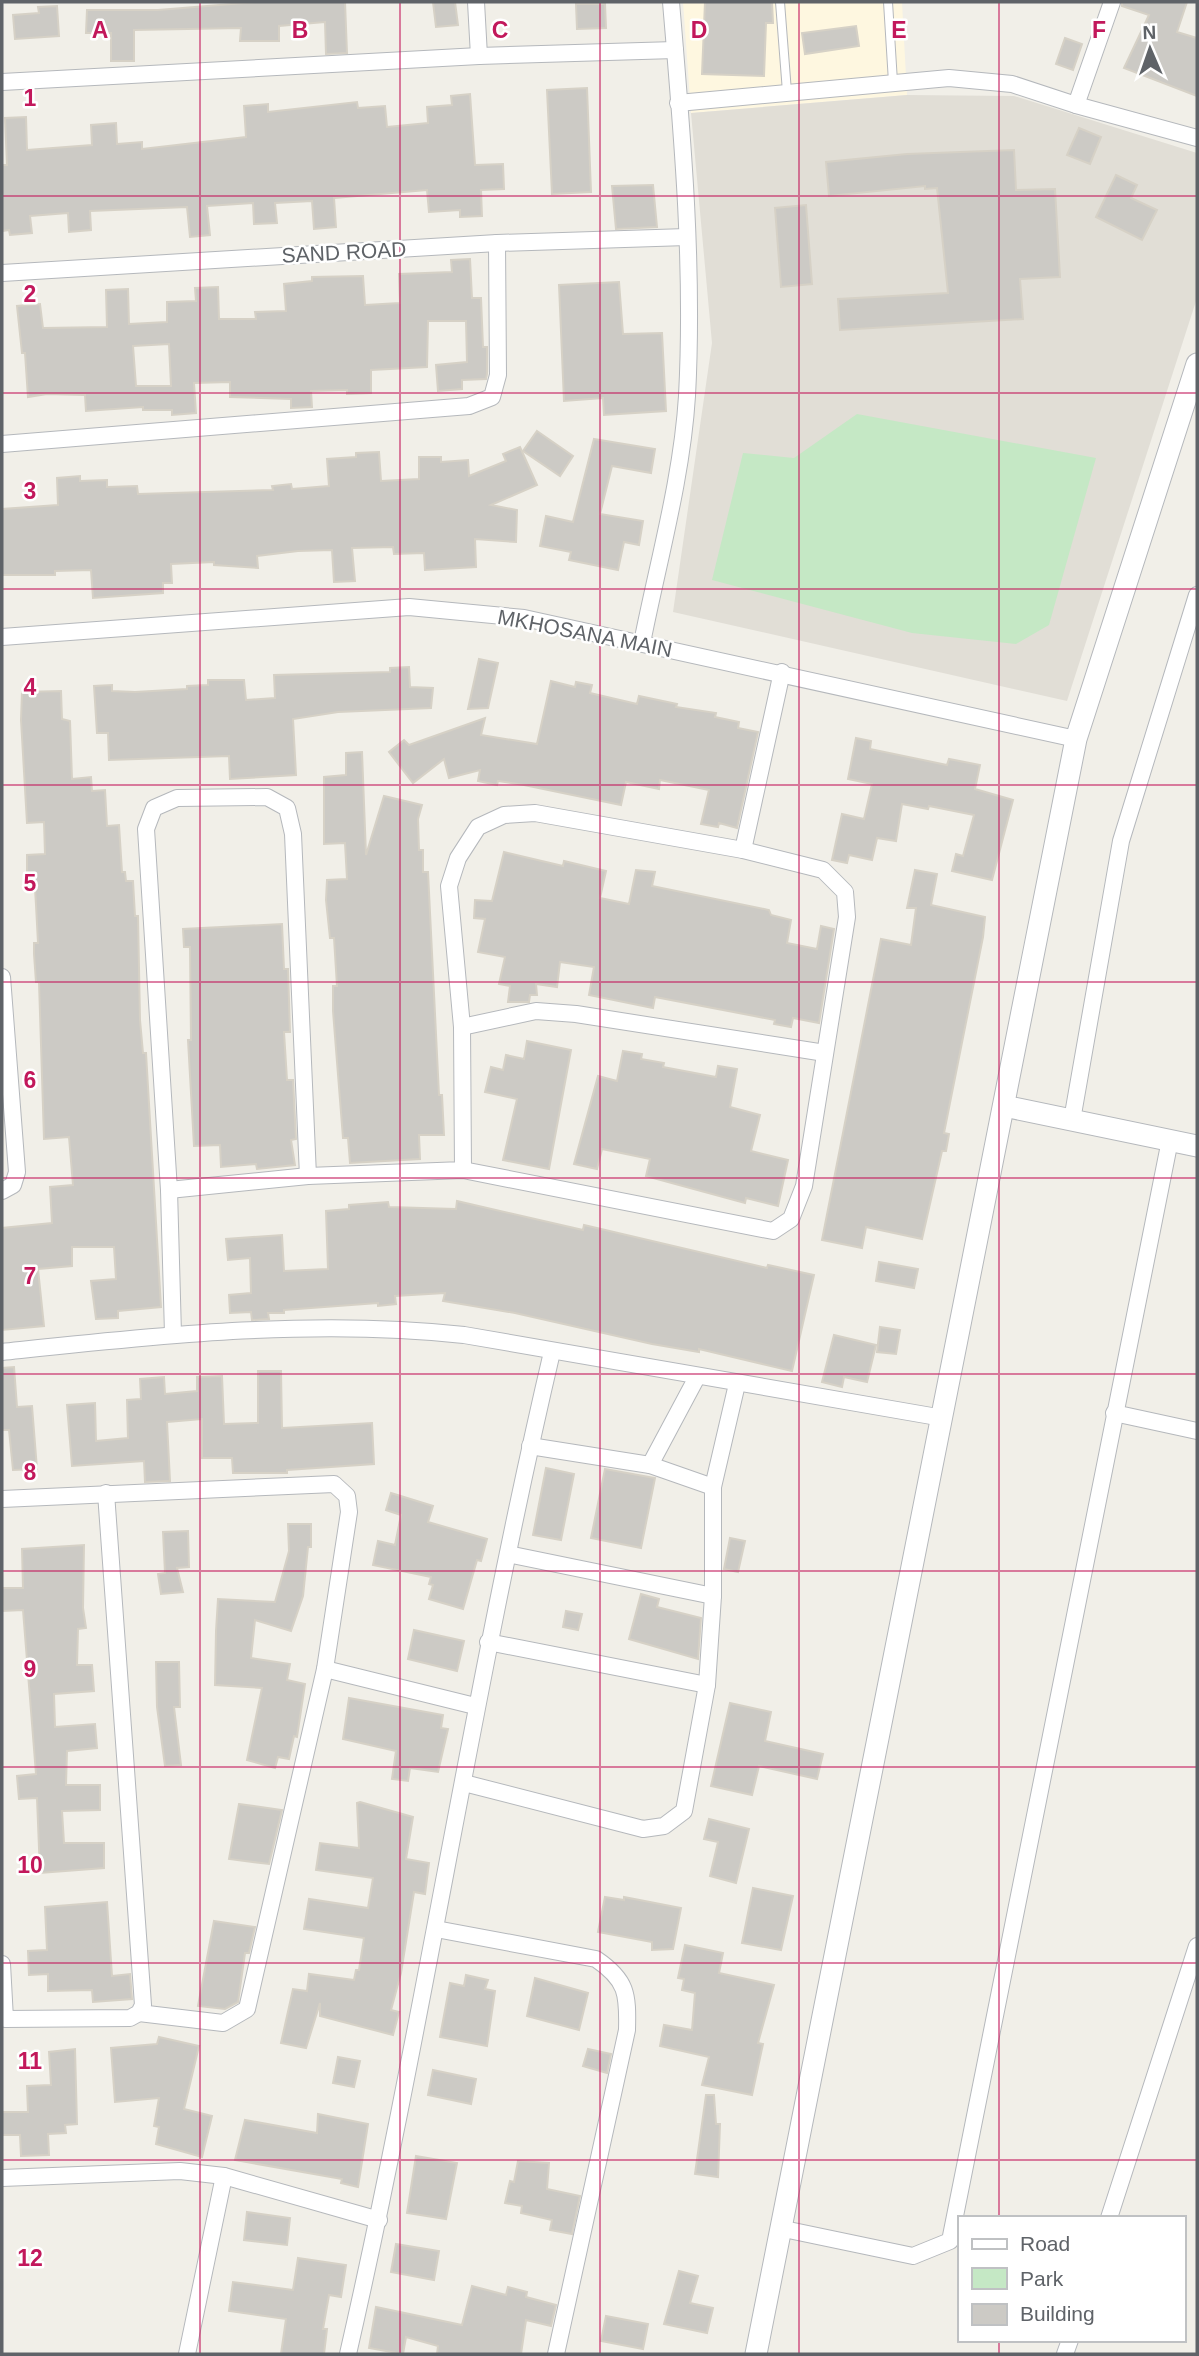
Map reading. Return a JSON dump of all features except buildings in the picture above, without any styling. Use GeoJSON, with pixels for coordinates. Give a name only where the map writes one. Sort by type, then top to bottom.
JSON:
{"type":"FeatureCollection","features":[{"type":"Feature","properties":{"kind":"street"},"geometry":{"type":"LineString","coordinates":[[476,2],[479,56]]}},
{"type":"Feature","properties":{"kind":"street"},"geometry":{"type":"LineString","coordinates":[[642,643],[683,435],[687,395],[687,237],[671,2]]}},
{"type":"Feature","properties":{"kind":"street"},"geometry":{"type":"LineString","coordinates":[[1076,105],[1112,2]]}},
{"type":"Feature","properties":{"kind":"street"},"geometry":{"type":"LineString","coordinates":[[2,82],[479,56],[675,50]]}},
{"type":"Feature","properties":{"kind":"street"},"geometry":{"type":"LineString","coordinates":[[678,103],[950,78],[1012,84],[1076,105],[1197,138]]}},
{"type":"Feature","properties":{"kind":"street","name":"SAND ROAD"},"geometry":{"type":"LineString","coordinates":[[2,273],[497,243],[687,237]]}},
{"type":"Feature","properties":{"kind":"street"},"geometry":{"type":"LineString","coordinates":[[2,444],[469,406],[492,397],[498,375],[497,243]]}},
{"type":"Feature","properties":{"kind":"street"},"geometry":{"type":"LineString","coordinates":[[756,2354],[1076,739],[1197,364]]}},
{"type":"Feature","properties":{"kind":"street"},"geometry":{"type":"LineString","coordinates":[[1072,1120],[1121,841],[1197,594]]}},
{"type":"Feature","properties":{"kind":"street","name":"MKHOSANA MAIN"},"geometry":{"type":"LineString","coordinates":[[2,637],[409,607],[524,618],[782,672],[1076,739]]}},
{"type":"Feature","properties":{"kind":"street"},"geometry":{"type":"LineString","coordinates":[[743,850],[782,672]]}},
{"type":"Feature","properties":{"kind":"street"},"geometry":{"type":"LineString","coordinates":[[173,1334],[169,1190],[146,830],[154,808],[177,798],[267,797],[288,808],[293,834],[308,1176]]}},
{"type":"Feature","properties":{"kind":"street"},"geometry":{"type":"LineString","coordinates":[[169,1190],[308,1176],[463,1170],[773,1231],[791,1219],[804,1186],[847,918],[845,892],[823,870],[743,850],[535,813],[504,815],[478,827],[458,858],[449,886],[462,1027],[463,1170]]}},
{"type":"Feature","properties":{"kind":"street"},"geometry":{"type":"LineString","coordinates":[[2,977],[17,1172],[13,1185],[2,1191]]}},
{"type":"Feature","properties":{"kind":"street"},"geometry":{"type":"LineString","coordinates":[[462,1027],[536,1011],[576,1014],[825,1053]]}},
{"type":"Feature","properties":{"kind":"street"},"geometry":{"type":"LineString","coordinates":[[1004,1106],[1197,1146]]}},
{"type":"Feature","properties":{"kind":"street"},"geometry":{"type":"LineString","coordinates":[[779,2228],[913,2256],[950,2241],[1170,1140]]}},
{"type":"Feature","properties":{"kind":"street"},"geometry":{"type":"LineString","coordinates":[[2,1352],[173,1334],[394,1327],[464,1335],[943,1418]]}},
{"type":"Feature","properties":{"kind":"street"},"geometry":{"type":"LineString","coordinates":[[348,2354],[379,2220],[464,1783],[488,1642],[552,1352]]}},
{"type":"Feature","properties":{"kind":"street"},"geometry":{"type":"LineString","coordinates":[[650,1465],[697,1377]]}},
{"type":"Feature","properties":{"kind":"street"},"geometry":{"type":"LineString","coordinates":[[464,1783],[643,1829],[664,1826],[684,1811],[707,1685],[713,1596],[713,1487],[737,1384]]}},
{"type":"Feature","properties":{"kind":"street"},"geometry":{"type":"LineString","coordinates":[[1114,1413],[1197,1431]]}},
{"type":"Feature","properties":{"kind":"street"},"geometry":{"type":"LineString","coordinates":[[530,1446],[650,1465],[713,1487]]}},
{"type":"Feature","properties":{"kind":"street"},"geometry":{"type":"LineString","coordinates":[[2,1499],[334,1484],[347,1496],[349,1512],[325,1669],[247,2009],[223,2023],[139,2013]]}},
{"type":"Feature","properties":{"kind":"street"},"geometry":{"type":"LineString","coordinates":[[2,1964],[5,2019],[130,2018],[139,2013],[143,2005],[106,1493]]}},
{"type":"Feature","properties":{"kind":"street"},"geometry":{"type":"LineString","coordinates":[[508,1554],[713,1596]]}},
{"type":"Feature","properties":{"kind":"street"},"geometry":{"type":"LineString","coordinates":[[488,1642],[707,1685]]}},
{"type":"Feature","properties":{"kind":"street"},"geometry":{"type":"LineString","coordinates":[[325,1669],[475,1706]]}},
{"type":"Feature","properties":{"kind":"street"},"geometry":{"type":"LineString","coordinates":[[436,1929],[596,1959],[617,1973],[628,1998],[627,2030],[556,2354]]}},
{"type":"Feature","properties":{"kind":"street"},"geometry":{"type":"LineString","coordinates":[[1110,2216],[1197,1946]]}},
{"type":"Feature","properties":{"kind":"street"},"geometry":{"type":"LineString","coordinates":[[2,2178],[180,2171],[225,2176],[379,2220]]}},
{"type":"Feature","properties":{"kind":"street"},"geometry":{"type":"LineString","coordinates":[[187,2354],[225,2176]]}},
{"type":"Feature","properties":{"kind":"lane"},"geometry":{"type":"LineString","coordinates":[[780,2],[787,92]]}},
{"type":"Feature","properties":{"kind":"lane"},"geometry":{"type":"LineString","coordinates":[[888,2],[893,82]]}},
{"type":"Feature","properties":{"kind":"shaded area"},"geometry":{"type":"Polygon","coordinates":[[[683,2],[902,2],[907,95],[691,113],[683,2]]]}},
{"type":"Feature","properties":{"kind":"shaded area"},"geometry":{"type":"Polygon","coordinates":[[[907,95],[1014,96],[1197,153],[1197,298],[1067,701],[673,612],[712,343],[691,113],[907,95]]]}},
{"type":"Feature","properties":{"kind":"green space"},"geometry":{"type":"Polygon","coordinates":[[[857,414],[1096,458],[1049,625],[1016,644],[912,633],[712,580],[743,453],[794,458],[857,414]]]}}]}
